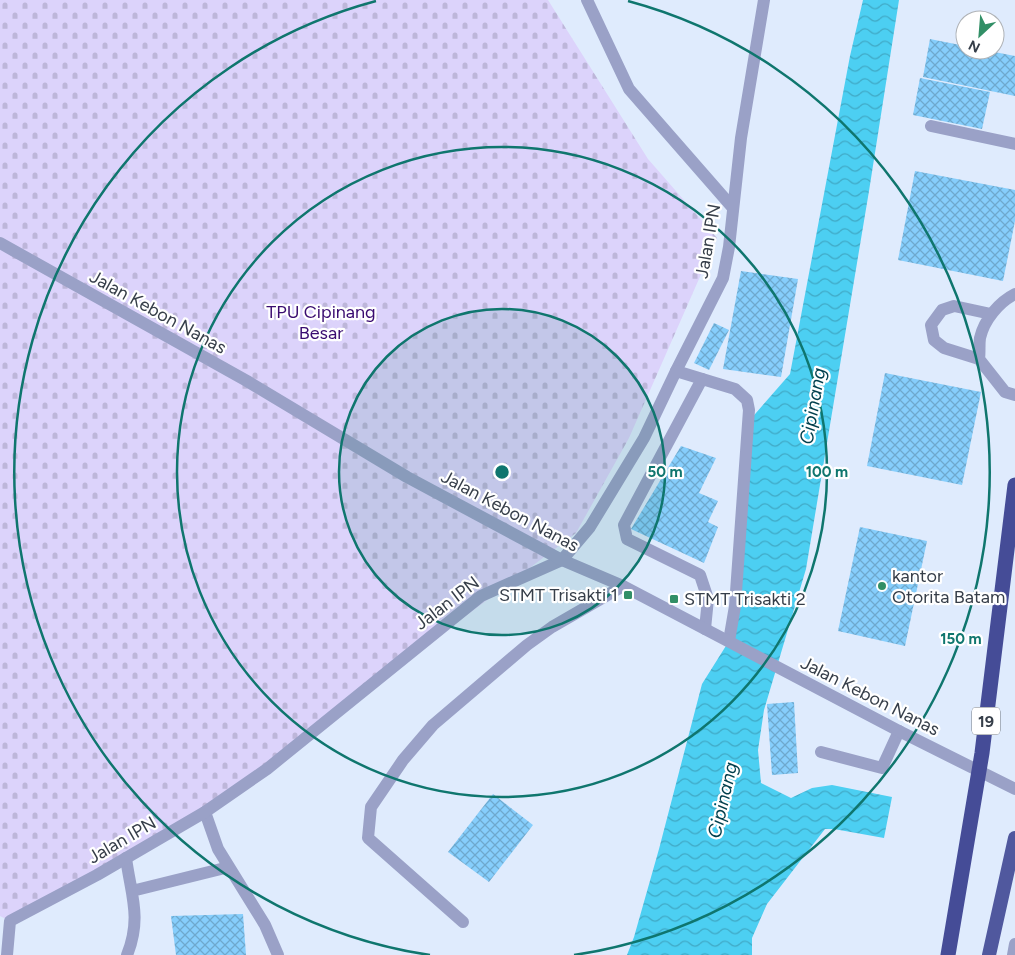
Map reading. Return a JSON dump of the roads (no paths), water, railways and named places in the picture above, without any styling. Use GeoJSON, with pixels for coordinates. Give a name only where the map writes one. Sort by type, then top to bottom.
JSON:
{"type":"FeatureCollection","features":[{"type":"Feature","properties":{"kind":"highway","name":"19"},"geometry":{"type":"LineString","coordinates":[[948,955],[982,753],[1015,485]]}},
{"type":"Feature","properties":{"kind":"highway"},"geometry":{"type":"LineString","coordinates":[[989,955],[1015,838]]}},
{"type":"Feature","properties":{"kind":"street"},"geometry":{"type":"LineString","coordinates":[[587,0],[629,89],[733,208]]}},
{"type":"Feature","properties":{"kind":"street","name":"Jalan IPN"},"geometry":{"type":"LineString","coordinates":[[7,955],[5,918],[126,858],[205,812],[267,769],[481,596],[562,560],[590,527],[644,438],[723,278],[729,247],[740,138],[764,0]]}},
{"type":"Feature","properties":{"kind":"street"},"geometry":{"type":"LineString","coordinates":[[931,126],[1015,144]]}},
{"type":"Feature","properties":{"kind":"street","name":"Jalan Kebon Nanas"},"geometry":{"type":"LineString","coordinates":[[0,243],[247,381],[407,477],[562,560],[623,586],[810,685],[1015,789]]}},
{"type":"Feature","properties":{"kind":"street"},"geometry":{"type":"LineString","coordinates":[[979,359],[981,337],[991,314],[1006,299],[1015,294]]}},
{"type":"Feature","properties":{"kind":"street"},"geometry":{"type":"LineString","coordinates":[[991,314],[954,306],[942,310],[931,325],[934,340],[944,348],[979,359],[1005,392],[1015,396]]}},
{"type":"Feature","properties":{"kind":"street"},"geometry":{"type":"LineString","coordinates":[[676,371],[735,389],[747,400],[749,410],[733,643]]}},
{"type":"Feature","properties":{"kind":"street"},"geometry":{"type":"LineString","coordinates":[[702,379],[624,525],[627,539],[700,575],[708,599],[705,629]]}},
{"type":"Feature","properties":{"kind":"street"},"geometry":{"type":"LineString","coordinates":[[463,922],[368,838],[371,807],[403,760],[433,725],[527,645],[552,627],[623,586]]}},
{"type":"Feature","properties":{"kind":"street"},"geometry":{"type":"LineString","coordinates":[[821,752],[882,768],[899,731]]}},
{"type":"Feature","properties":{"kind":"street"},"geometry":{"type":"LineString","coordinates":[[205,812],[218,849],[265,924],[278,955]]}},
{"type":"Feature","properties":{"kind":"street"},"geometry":{"type":"LineString","coordinates":[[126,858],[136,920],[127,955]]}},
{"type":"Feature","properties":{"kind":"street"},"geometry":{"type":"LineString","coordinates":[[132,891],[230,867]]}},
{"type":"Feature","properties":{"kind":"street"},"geometry":{"type":"LineString","coordinates":[[1012,955],[1015,944]]}},
{"type":"Feature","properties":{"kind":"water","name":"Cipinang"},"geometry":{"type":"Polygon","coordinates":[[[863,0],[899,0],[806,569],[764,710],[758,750],[761,783],[791,798],[812,788],[832,785],[892,797],[884,838],[825,829],[767,904],[752,938],[752,955],[627,955],[659,849],[702,684],[729,641],[749,421],[790,374],[850,56],[863,0]]]}},
{"type":"Feature","properties":{"kind":"place","name":"kantor Otorita Batam"},"geometry":{"type":"Point","coordinates":[882,586]}},
{"type":"Feature","properties":{"kind":"place","name":"STMT Trisakti 1"},"geometry":{"type":"Point","coordinates":[628,595]}},
{"type":"Feature","properties":{"kind":"place","name":"STMT Trisakti 2"},"geometry":{"type":"Point","coordinates":[674,599]}},
{"type":"Feature","properties":{"kind":"park label","name":"TPU Cipinang Besar"},"geometry":{"type":"Point","coordinates":[321,322]}}]}
